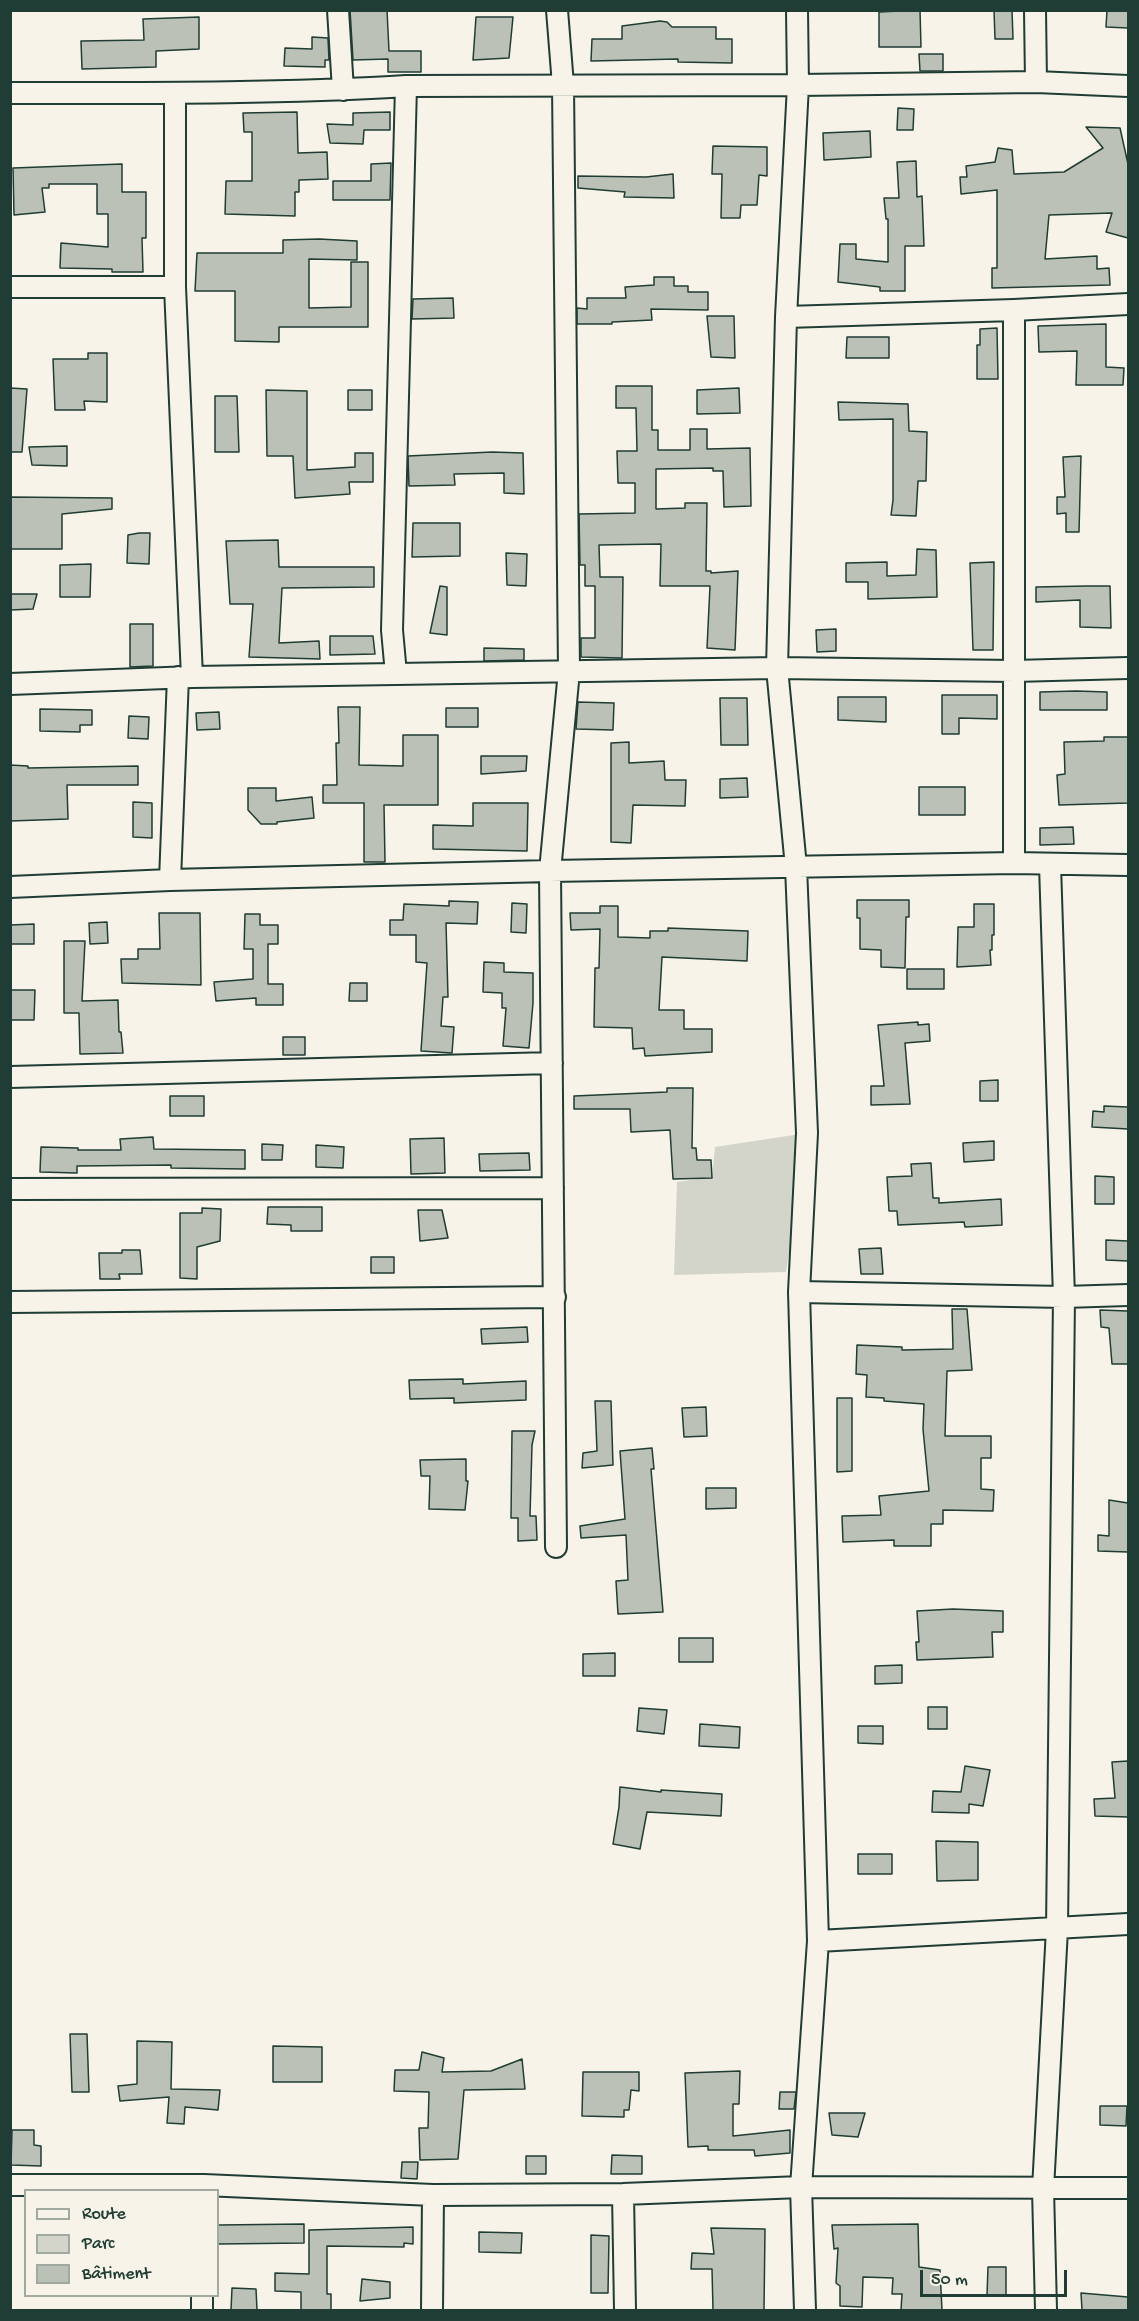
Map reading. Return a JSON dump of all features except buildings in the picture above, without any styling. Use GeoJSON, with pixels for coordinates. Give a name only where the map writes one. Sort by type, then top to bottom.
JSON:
{"type":"FeatureCollection","features":[{"type":"Feature","properties":{"kind":"street"},"geometry":{"type":"LineString","coordinates":[[338,10],[343,90]]}},
{"type":"Feature","properties":{"kind":"street"},"geometry":{"type":"LineString","coordinates":[[556,1547],[550,871],[569,671],[563,86],[557,10]]}},
{"type":"Feature","properties":{"kind":"street"},"geometry":{"type":"LineString","coordinates":[[797,10],[798,86],[786,317],[777,668],[796,867],[807,1133],[799,1292],[818,1941],[801,2187],[805,2310]]}},
{"type":"Feature","properties":{"kind":"street"},"geometry":{"type":"LineString","coordinates":[[1035,10],[1036,82]]}},
{"type":"Feature","properties":{"kind":"street"},"geometry":{"type":"LineString","coordinates":[[10,93],[175,93],[314,88],[343,90],[406,86],[798,86],[1036,82],[1128,86]]}},
{"type":"Feature","properties":{"kind":"street"},"geometry":{"type":"LineString","coordinates":[[396,674],[392,630],[406,86]]}},
{"type":"Feature","properties":{"kind":"street"},"geometry":{"type":"LineString","coordinates":[[170,880],[185,677],[175,287],[175,93]]}},
{"type":"Feature","properties":{"kind":"street"},"geometry":{"type":"LineString","coordinates":[[10,287],[175,287]]}},
{"type":"Feature","properties":{"kind":"street"},"geometry":{"type":"LineString","coordinates":[[786,317],[1128,304]]}},
{"type":"Feature","properties":{"kind":"street"},"geometry":{"type":"LineString","coordinates":[[1014,310],[1014,863]]}},
{"type":"Feature","properties":{"kind":"street"},"geometry":{"type":"LineString","coordinates":[[10,684],[185,677],[777,668],[1014,671],[1128,668]]}},
{"type":"Feature","properties":{"kind":"street"},"geometry":{"type":"LineString","coordinates":[[10,887],[170,880],[550,871],[1014,863],[1128,865]]}},
{"type":"Feature","properties":{"kind":"street"},"geometry":{"type":"LineString","coordinates":[[1046,2310],[1043,2189],[1057,1929],[1064,1297],[1050,865]]}},
{"type":"Feature","properties":{"kind":"street"},"geometry":{"type":"LineString","coordinates":[[10,1077],[552,1063]]}},
{"type":"Feature","properties":{"kind":"street"},"geometry":{"type":"LineString","coordinates":[[10,1189],[553,1188]]}},
{"type":"Feature","properties":{"kind":"street"},"geometry":{"type":"LineString","coordinates":[[799,1292],[1064,1297],[1128,1295]]}},
{"type":"Feature","properties":{"kind":"street"},"geometry":{"type":"LineString","coordinates":[[10,1302],[555,1297]]}},
{"type":"Feature","properties":{"kind":"street"},"geometry":{"type":"LineString","coordinates":[[818,1941],[1128,1924]]}},
{"type":"Feature","properties":{"kind":"street"},"geometry":{"type":"LineString","coordinates":[[10,2185],[433,2195],[623,2194],[801,2187],[1128,2188]]}},
{"type":"Feature","properties":{"kind":"street"},"geometry":{"type":"LineString","coordinates":[[623,2194],[625,2310]]}},
{"type":"Feature","properties":{"kind":"street"},"geometry":{"type":"LineString","coordinates":[[432,2310],[433,2195]]}},
{"type":"Feature","properties":{"kind":"green space"},"geometry":{"type":"Polygon","coordinates":[[[807,1133],[786,1272],[674,1275],[677,1182],[712,1177],[715,1147],[807,1133]]]}}]}
